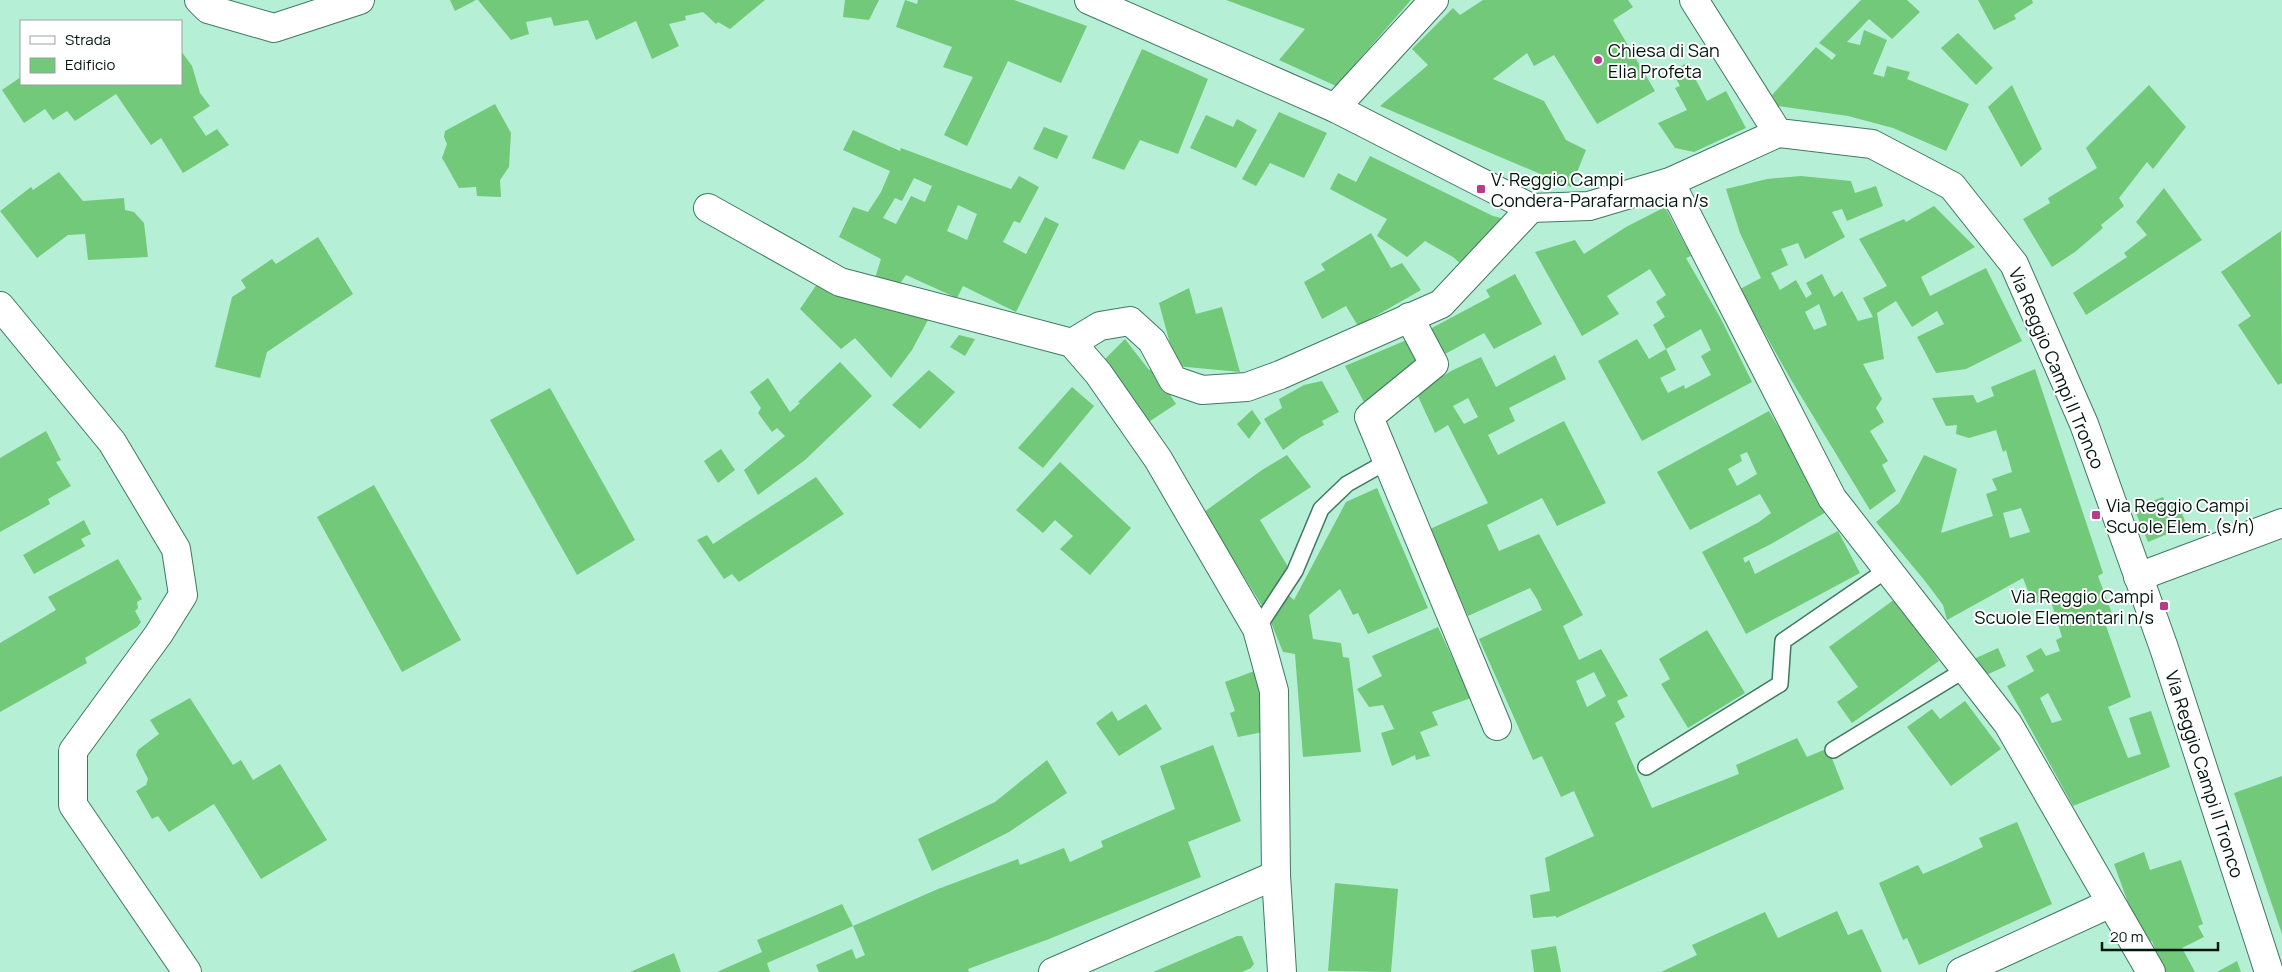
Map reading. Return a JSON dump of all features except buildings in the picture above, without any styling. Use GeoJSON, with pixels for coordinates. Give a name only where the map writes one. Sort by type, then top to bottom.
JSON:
{"type":"FeatureCollection","features":[{"type":"Feature","properties":{"kind":"street"},"geometry":{"type":"LineString","coordinates":[[199,0],[208,9],[274,28],[360,0]]}},
{"type":"Feature","properties":{"kind":"street"},"geometry":{"type":"LineString","coordinates":[[1089,0],[1335,108],[1531,208],[1588,206],[1670,182],[1778,133],[1694,0]]}},
{"type":"Feature","properties":{"kind":"street"},"geometry":{"type":"LineString","coordinates":[[1335,108],[1434,0]]}},
{"type":"Feature","properties":{"kind":"street","name":"Via Reggio Campi II Tronco"},"geometry":{"type":"LineString","coordinates":[[1778,133],[1872,144],[1952,186],[2014,264],[2084,424],[2164,648],[2269,972]]}},
{"type":"Feature","properties":{"kind":"street"},"geometry":{"type":"LineString","coordinates":[[1670,182],[1832,498],[2008,724],[2151,972]]}},
{"type":"Feature","properties":{"kind":"street"},"geometry":{"type":"LineString","coordinates":[[708,208],[840,282],[1072,343],[1098,372],[1158,459],[1257,629],[1274,691],[1276,875],[1282,972]]}},
{"type":"Feature","properties":{"kind":"street"},"geometry":{"type":"LineString","coordinates":[[1072,343],[1100,326],[1130,321],[1152,341],[1173,380],[1202,390],[1247,387],[1280,375],[1441,304],[1531,208]]}},
{"type":"Feature","properties":{"kind":"street"},"geometry":{"type":"LineString","coordinates":[[0,306],[112,442],[176,549],[183,594],[158,635],[73,751],[73,805],[187,972]]}},
{"type":"Feature","properties":{"kind":"street"},"geometry":{"type":"LineString","coordinates":[[1409,318],[1434,364],[1369,417],[1497,726]]}},
{"type":"Feature","properties":{"kind":"street"},"geometry":{"type":"LineString","coordinates":[[2138,577],[2282,523]]}},
{"type":"Feature","properties":{"kind":"street"},"geometry":{"type":"LineString","coordinates":[[1053,972],[1276,875]]}},
{"type":"Feature","properties":{"kind":"street"},"geometry":{"type":"LineString","coordinates":[[1961,972],[2111,903]]}},
{"type":"Feature","properties":{"kind":"lane"},"geometry":{"type":"LineString","coordinates":[[1257,629],[1295,571],[1320,510],[1347,484],[1388,461]]}},
{"type":"Feature","properties":{"kind":"lane"},"geometry":{"type":"LineString","coordinates":[[1646,767],[1780,684],[1783,641],[1888,569]]}},
{"type":"Feature","properties":{"kind":"lane"},"geometry":{"type":"LineString","coordinates":[[1833,750],[1966,670]]}},
{"type":"Feature","properties":{"kind":"place","name":"Chiesa di San Elia Profeta"},"geometry":{"type":"Point","coordinates":[1598,60]}},
{"type":"Feature","properties":{"kind":"place","name":"V. Reggio Campi Condera-Parafarmacia n/s"},"geometry":{"type":"Point","coordinates":[1481,189]}},
{"type":"Feature","properties":{"kind":"place","name":"Via Reggio Campi Scuole Elem. (s/n)"},"geometry":{"type":"Point","coordinates":[2096,515]}},
{"type":"Feature","properties":{"kind":"place","name":"Via Reggio Campi Scuole Elementari n/s"},"geometry":{"type":"Point","coordinates":[2164,606]}}]}
